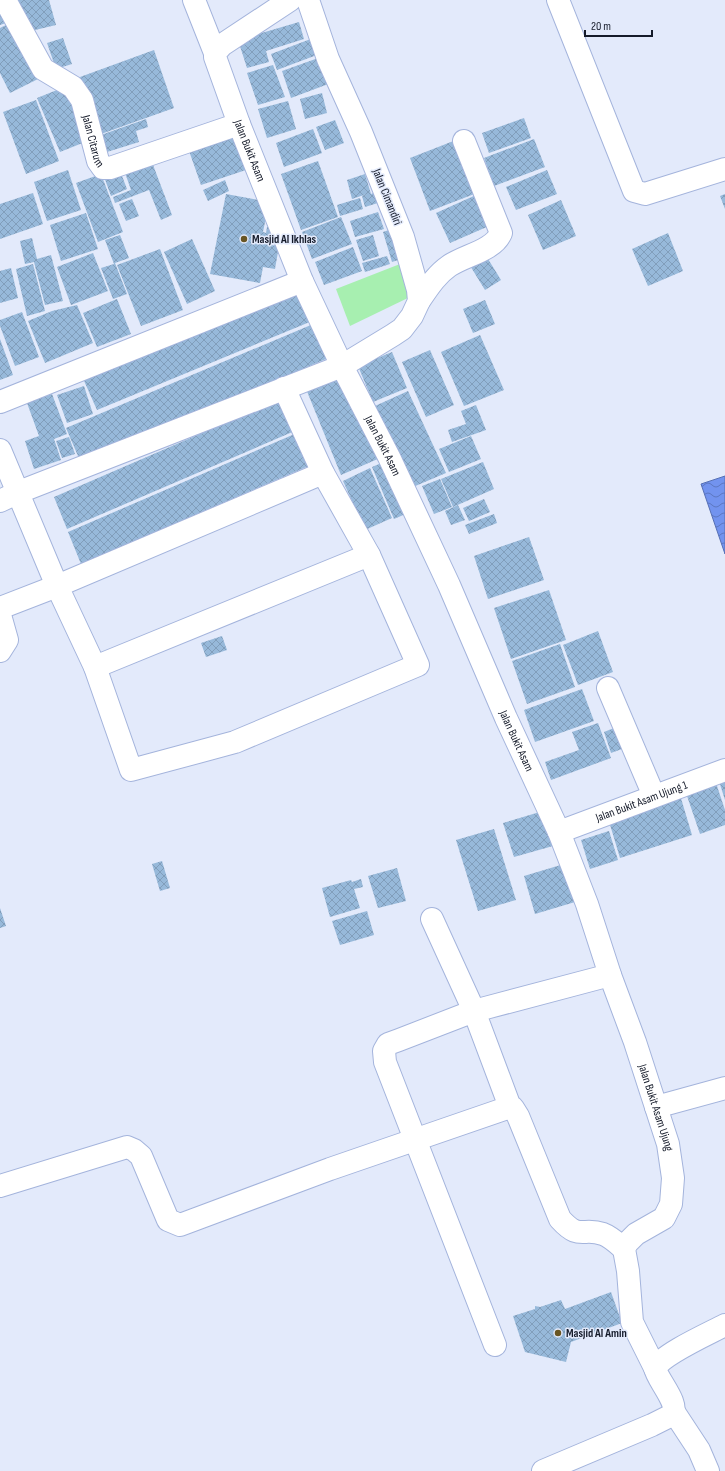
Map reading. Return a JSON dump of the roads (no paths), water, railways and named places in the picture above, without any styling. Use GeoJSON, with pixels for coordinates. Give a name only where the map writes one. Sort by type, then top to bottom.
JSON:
{"type":"FeatureCollection","features":[{"type":"Feature","properties":{"kind":"street","name":"Jalan Citarum"},"geometry":{"type":"LineString","coordinates":[[5,0],[43,69],[73,87],[78,92],[82,100],[98,161],[103,168],[110,168],[239,124]]}},
{"type":"Feature","properties":{"kind":"street","name":"Jalan Bukit Asam"},"geometry":{"type":"LineString","coordinates":[[194,0],[239,124],[302,281],[342,366],[389,457],[446,579],[506,718],[559,832]]}},
{"type":"Feature","properties":{"kind":"street"},"geometry":{"type":"LineString","coordinates":[[215,55],[222,45],[290,0]]}},
{"type":"Feature","properties":{"kind":"street","name":"Jalan Cimandiri"},"geometry":{"type":"LineString","coordinates":[[308,0],[328,59],[361,132],[403,237],[415,277],[419,301]]}},
{"type":"Feature","properties":{"kind":"street"},"geometry":{"type":"LineString","coordinates":[[558,0],[634,191],[645,194],[725,169]]}},
{"type":"Feature","properties":{"kind":"street"},"geometry":{"type":"LineString","coordinates":[[9,496],[342,366],[402,329],[412,316],[419,301],[435,278],[448,266],[494,242],[501,233],[464,141]]}},
{"type":"Feature","properties":{"kind":"street"},"geometry":{"type":"LineString","coordinates":[[0,402],[302,281]]}},
{"type":"Feature","properties":{"kind":"street"},"geometry":{"type":"LineString","coordinates":[[0,450],[9,496],[57,586],[95,666],[131,770],[235,742],[418,665],[369,555],[323,473],[284,388]]}},
{"type":"Feature","properties":{"kind":"street"},"geometry":{"type":"LineString","coordinates":[[0,608],[57,586],[323,473]]}},
{"type":"Feature","properties":{"kind":"street"},"geometry":{"type":"LineString","coordinates":[[95,666],[369,555]]}},
{"type":"Feature","properties":{"kind":"street"},"geometry":{"type":"LineString","coordinates":[[0,615],[7,640],[0,651]]}},
{"type":"Feature","properties":{"kind":"street"},"geometry":{"type":"LineString","coordinates":[[608,688],[654,796]]}},
{"type":"Feature","properties":{"kind":"street","name":"Jalan Bukit Asam Ujung 1"},"geometry":{"type":"LineString","coordinates":[[559,832],[725,770]]}},
{"type":"Feature","properties":{"kind":"street","name":"Jalan Bukit Asam Ujung"},"geometry":{"type":"LineString","coordinates":[[559,832],[587,904],[610,975],[636,1042],[668,1144],[671,1159],[673,1178],[671,1204],[664,1218],[636,1234],[627,1243],[624,1249]]}},
{"type":"Feature","properties":{"kind":"street"},"geometry":{"type":"LineString","coordinates":[[432,919],[474,1011],[510,1107],[513,1108],[518,1116],[560,1219],[573,1232],[602,1234],[612,1239],[624,1249],[628,1271],[632,1322],[670,1398],[674,1412],[699,1450],[708,1471]]}},
{"type":"Feature","properties":{"kind":"street"},"geometry":{"type":"LineString","coordinates":[[495,1345],[416,1138],[385,1062],[384,1050],[388,1044],[474,1011],[610,975]]}},
{"type":"Feature","properties":{"kind":"street"},"geometry":{"type":"LineString","coordinates":[[656,1107],[725,1088]]}},
{"type":"Feature","properties":{"kind":"street"},"geometry":{"type":"LineString","coordinates":[[0,1186],[127,1147],[134,1150],[141,1156],[168,1220],[180,1225],[416,1138],[510,1107]]}},
{"type":"Feature","properties":{"kind":"street"},"geometry":{"type":"LineString","coordinates":[[655,1368],[658,1363],[666,1358],[725,1325]]}},
{"type":"Feature","properties":{"kind":"street"},"geometry":{"type":"LineString","coordinates":[[543,1471],[652,1425],[668,1417],[674,1412]]}},
{"type":"Feature","properties":{"kind":"water"},"geometry":{"type":"Polygon","coordinates":[[[725,476],[725,554],[701,484],[725,476]]]}},
{"type":"Feature","properties":{"kind":"place","name":"Masjid Al Ikhlas"},"geometry":{"type":"Point","coordinates":[244,239]}},
{"type":"Feature","properties":{"kind":"place","name":"Masjid Al Amin"},"geometry":{"type":"Point","coordinates":[558,1333]}}]}
